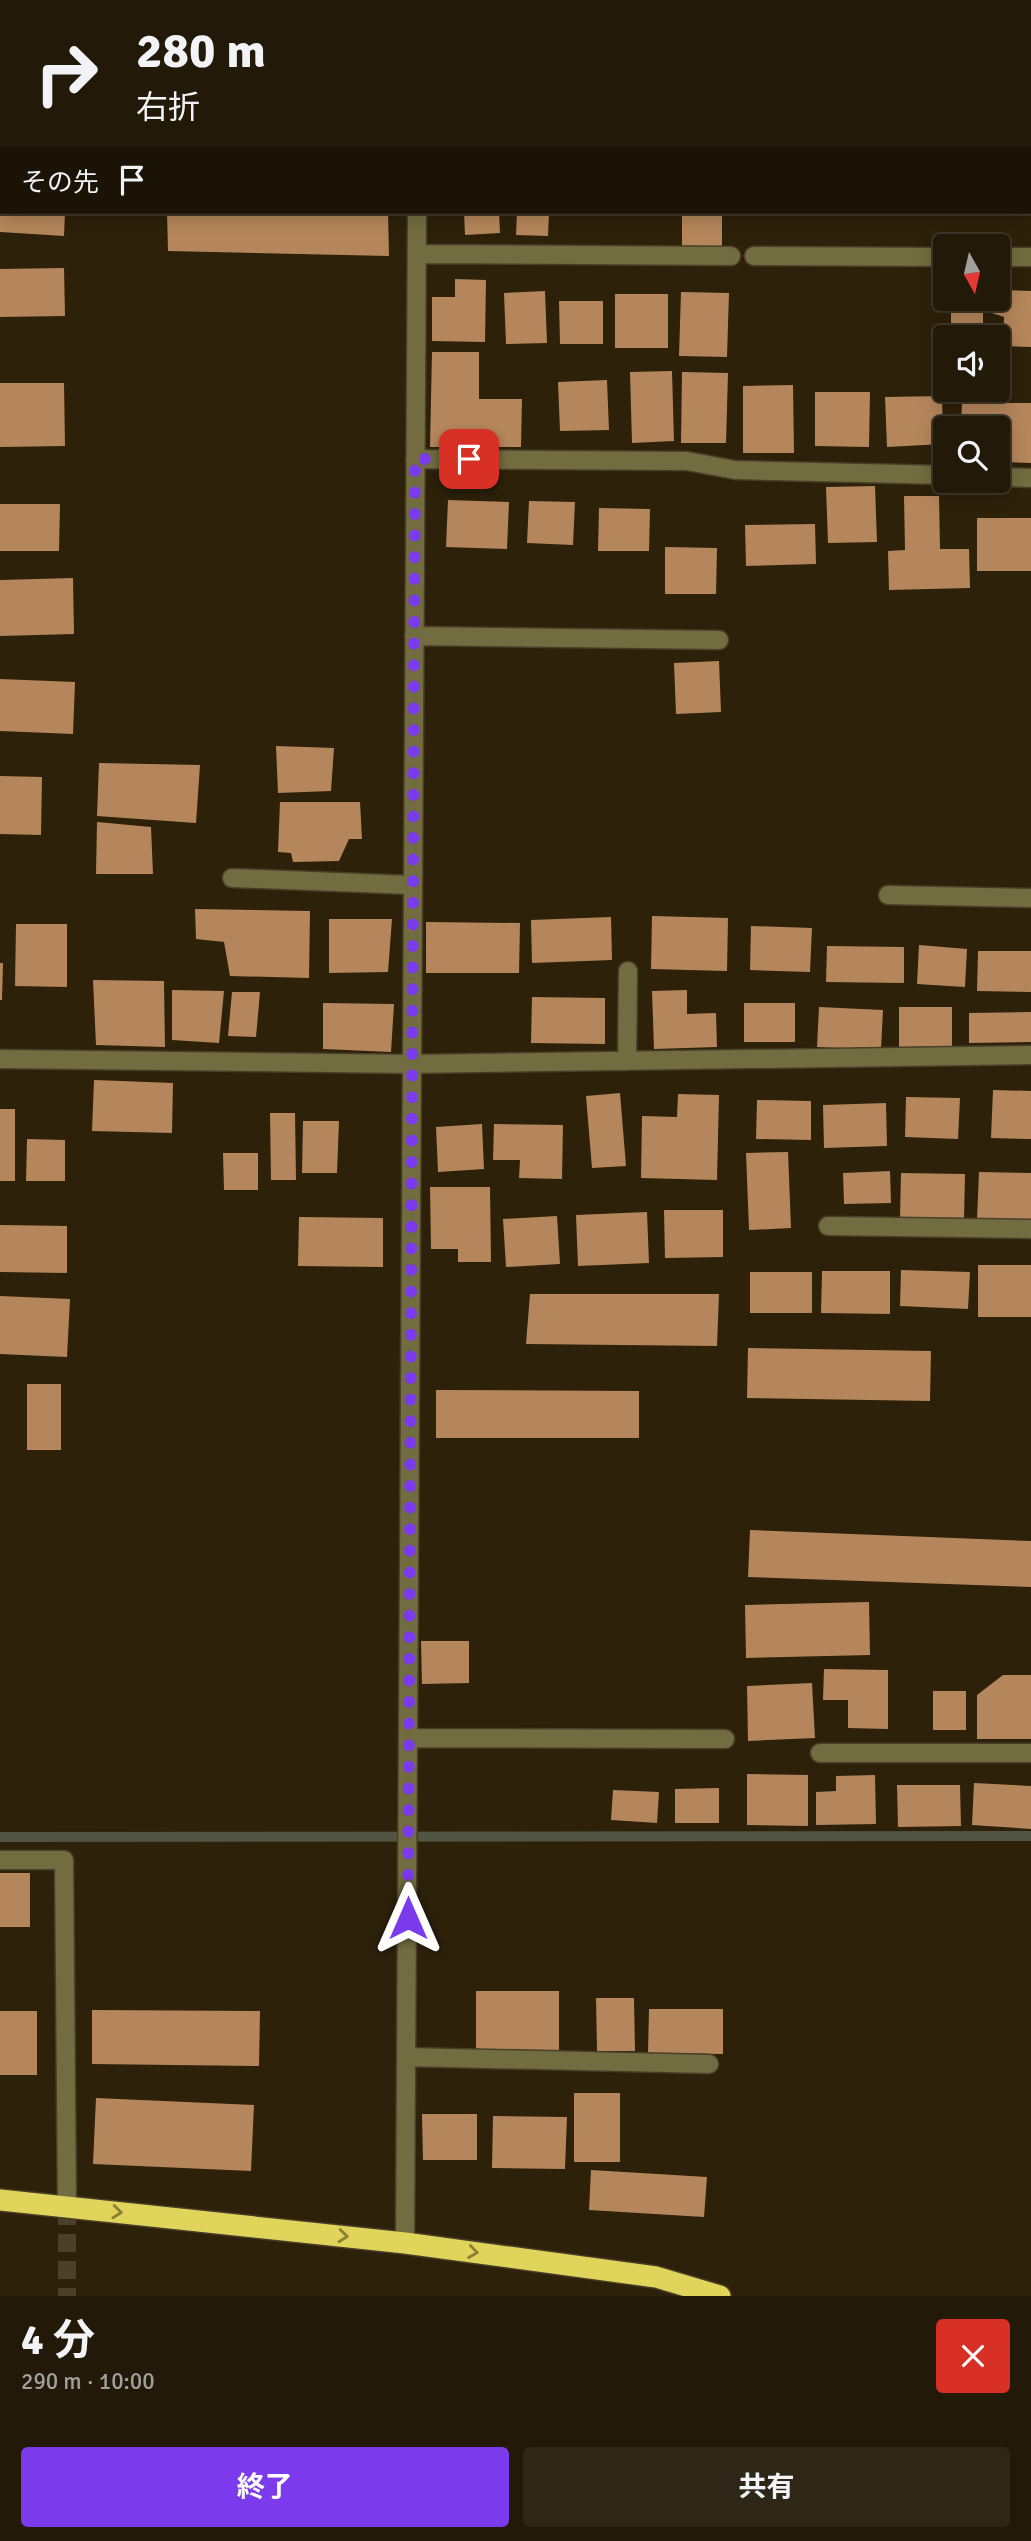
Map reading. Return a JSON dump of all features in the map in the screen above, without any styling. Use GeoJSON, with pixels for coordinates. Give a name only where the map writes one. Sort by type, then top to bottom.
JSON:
{"type":"FeatureCollection","features":[{"type":"Feature","properties":{"kind":"highway"},"geometry":{"type":"LineString","coordinates":[[0,2200],[405,2243],[656,2277],[720,2296]]}},
{"type":"Feature","properties":{"kind":"street"},"geometry":{"type":"LineString","coordinates":[[405,2243],[417,214]]}},
{"type":"Feature","properties":{"kind":"street"},"geometry":{"type":"LineString","coordinates":[[417,254],[731,256]]}},
{"type":"Feature","properties":{"kind":"street"},"geometry":{"type":"LineString","coordinates":[[754,256],[933,257]]}},
{"type":"Feature","properties":{"kind":"street"},"geometry":{"type":"LineString","coordinates":[[1010,257],[1031,257]]}},
{"type":"Feature","properties":{"kind":"street"},"geometry":{"type":"LineString","coordinates":[[415,459],[687,461],[735,470],[933,475]]}},
{"type":"Feature","properties":{"kind":"street"},"geometry":{"type":"LineString","coordinates":[[1010,477],[1031,478]]}},
{"type":"Feature","properties":{"kind":"street"},"geometry":{"type":"LineString","coordinates":[[414,636],[719,640]]}},
{"type":"Feature","properties":{"kind":"street"},"geometry":{"type":"LineString","coordinates":[[232,878],[411,884]]}},
{"type":"Feature","properties":{"kind":"street"},"geometry":{"type":"LineString","coordinates":[[888,895],[1031,898]]}},
{"type":"Feature","properties":{"kind":"street"},"geometry":{"type":"LineString","coordinates":[[627,1061],[628,971]]}},
{"type":"Feature","properties":{"kind":"street"},"geometry":{"type":"LineString","coordinates":[[0,1059],[410,1064],[1031,1055]]}},
{"type":"Feature","properties":{"kind":"street"},"geometry":{"type":"LineString","coordinates":[[828,1226],[1031,1229]]}},
{"type":"Feature","properties":{"kind":"street"},"geometry":{"type":"LineString","coordinates":[[408,1738],[725,1739]]}},
{"type":"Feature","properties":{"kind":"street"},"geometry":{"type":"LineString","coordinates":[[820,1753],[1031,1753]]}},
{"type":"Feature","properties":{"kind":"street"},"geometry":{"type":"LineString","coordinates":[[0,1860],[64,1860],[67,2207]]}},
{"type":"Feature","properties":{"kind":"street"},"geometry":{"type":"LineString","coordinates":[[407,2057],[709,2064]]}},
{"type":"Feature","properties":{"kind":"building"},"geometry":{"type":"Polygon","coordinates":[[[0,214],[65,214],[64,236],[0,232],[0,214]]]}},
{"type":"Feature","properties":{"kind":"building"},"geometry":{"type":"Polygon","coordinates":[[[167,214],[388,214],[389,256],[168,251],[167,214]]]}},
{"type":"Feature","properties":{"kind":"building"},"geometry":{"type":"Polygon","coordinates":[[[464,214],[499,214],[500,233],[465,235],[464,214]]]}},
{"type":"Feature","properties":{"kind":"building"},"geometry":{"type":"Polygon","coordinates":[[[517,214],[549,214],[548,236],[516,235],[517,214]]]}},
{"type":"Feature","properties":{"kind":"building"},"geometry":{"type":"Polygon","coordinates":[[[682,214],[722,214],[722,247],[682,247],[682,214]]]}},
{"type":"Feature","properties":{"kind":"building"},"geometry":{"type":"Polygon","coordinates":[[[64,268],[65,316],[0,317],[0,269],[64,268]]]}},
{"type":"Feature","properties":{"kind":"building"},"geometry":{"type":"Polygon","coordinates":[[[455,279],[486,280],[485,342],[432,341],[432,297],[455,297],[455,279]]]}},
{"type":"Feature","properties":{"kind":"building"},"geometry":{"type":"Polygon","coordinates":[[[1010,290],[1031,291],[1031,347],[1010,346],[1010,325],[1004,325],[1004,317],[989,312],[1010,312],[1010,290]]]}},
{"type":"Feature","properties":{"kind":"building"},"geometry":{"type":"Polygon","coordinates":[[[545,291],[547,343],[506,344],[504,293],[545,291]]]}},
{"type":"Feature","properties":{"kind":"building"},"geometry":{"type":"Polygon","coordinates":[[[681,292],[729,293],[727,357],[679,356],[681,292]]]}},
{"type":"Feature","properties":{"kind":"building"},"geometry":{"type":"Polygon","coordinates":[[[615,294],[668,294],[668,348],[615,348],[615,294]]]}},
{"type":"Feature","properties":{"kind":"building"},"geometry":{"type":"Polygon","coordinates":[[[559,301],[603,301],[603,344],[560,344],[559,301]]]}},
{"type":"Feature","properties":{"kind":"building"},"geometry":{"type":"Polygon","coordinates":[[[951,312],[983,312],[983,325],[951,325],[951,312]]]}},
{"type":"Feature","properties":{"kind":"building"},"geometry":{"type":"Polygon","coordinates":[[[432,352],[479,352],[479,399],[522,399],[521,447],[430,447],[432,352]]]}},
{"type":"Feature","properties":{"kind":"building"},"geometry":{"type":"Polygon","coordinates":[[[672,371],[674,441],[632,443],[630,372],[672,371]]]}},
{"type":"Feature","properties":{"kind":"building"},"geometry":{"type":"Polygon","coordinates":[[[682,372],[728,373],[726,443],[681,443],[682,372]]]}},
{"type":"Feature","properties":{"kind":"building"},"geometry":{"type":"Polygon","coordinates":[[[607,380],[609,430],[560,431],[558,382],[607,380]]]}},
{"type":"Feature","properties":{"kind":"building"},"geometry":{"type":"Polygon","coordinates":[[[0,383],[64,383],[65,446],[0,447],[0,383]]]}},
{"type":"Feature","properties":{"kind":"building"},"geometry":{"type":"Polygon","coordinates":[[[793,385],[794,453],[743,453],[743,386],[793,385]]]}},
{"type":"Feature","properties":{"kind":"building"},"geometry":{"type":"Polygon","coordinates":[[[815,392],[870,392],[869,447],[815,446],[815,392]]]}},
{"type":"Feature","properties":{"kind":"building"},"geometry":{"type":"Polygon","coordinates":[[[933,396],[933,402],[942,402],[942,416],[933,416],[933,445],[887,447],[885,397],[933,396]]]}},
{"type":"Feature","properties":{"kind":"building"},"geometry":{"type":"Polygon","coordinates":[[[962,403],[1031,403],[1031,463],[1010,462],[1010,416],[962,416],[962,403]]]}},
{"type":"Feature","properties":{"kind":"building"},"geometry":{"type":"Polygon","coordinates":[[[875,486],[877,542],[828,543],[826,487],[875,486]]]}},
{"type":"Feature","properties":{"kind":"building"},"geometry":{"type":"Polygon","coordinates":[[[904,496],[939,496],[940,549],[969,549],[970,588],[889,590],[888,551],[905,550],[904,496]]]}},
{"type":"Feature","properties":{"kind":"building"},"geometry":{"type":"Polygon","coordinates":[[[448,500],[509,502],[507,549],[446,547],[448,500]]]}},
{"type":"Feature","properties":{"kind":"building"},"geometry":{"type":"Polygon","coordinates":[[[529,501],[575,502],[573,545],[527,543],[529,501]]]}},
{"type":"Feature","properties":{"kind":"building"},"geometry":{"type":"Polygon","coordinates":[[[0,504],[60,504],[59,551],[0,551],[0,504]]]}},
{"type":"Feature","properties":{"kind":"building"},"geometry":{"type":"Polygon","coordinates":[[[599,508],[650,509],[649,551],[598,551],[599,508]]]}},
{"type":"Feature","properties":{"kind":"building"},"geometry":{"type":"Polygon","coordinates":[[[977,518],[1031,518],[1031,571],[977,571],[977,518]]]}},
{"type":"Feature","properties":{"kind":"building"},"geometry":{"type":"Polygon","coordinates":[[[815,524],[816,564],[746,566],[745,525],[815,524]]]}},
{"type":"Feature","properties":{"kind":"building"},"geometry":{"type":"Polygon","coordinates":[[[665,547],[717,548],[716,594],[665,594],[665,547]]]}},
{"type":"Feature","properties":{"kind":"building"},"geometry":{"type":"Polygon","coordinates":[[[73,578],[74,634],[0,636],[0,580],[73,578]]]}},
{"type":"Feature","properties":{"kind":"building"},"geometry":{"type":"Polygon","coordinates":[[[719,661],[721,712],[676,714],[674,663],[719,661]]]}},
{"type":"Feature","properties":{"kind":"building"},"geometry":{"type":"Polygon","coordinates":[[[0,679],[75,682],[73,734],[0,731],[0,679]]]}},
{"type":"Feature","properties":{"kind":"building"},"geometry":{"type":"Polygon","coordinates":[[[276,746],[334,748],[331,791],[278,793],[276,746]]]}},
{"type":"Feature","properties":{"kind":"building"},"geometry":{"type":"Polygon","coordinates":[[[99,763],[200,765],[196,823],[97,816],[99,763]]]}},
{"type":"Feature","properties":{"kind":"building"},"geometry":{"type":"Polygon","coordinates":[[[0,776],[42,777],[41,835],[0,834],[0,776]]]}},
{"type":"Feature","properties":{"kind":"building"},"geometry":{"type":"Polygon","coordinates":[[[280,802],[360,802],[362,839],[349,839],[339,861],[293,862],[291,853],[278,852],[280,802]]]}},
{"type":"Feature","properties":{"kind":"building"},"geometry":{"type":"Polygon","coordinates":[[[97,822],[151,827],[153,874],[96,874],[97,822]]]}},
{"type":"Feature","properties":{"kind":"building"},"geometry":{"type":"Polygon","coordinates":[[[195,909],[310,911],[309,978],[230,976],[224,942],[196,939],[195,909]]]}},
{"type":"Feature","properties":{"kind":"building"},"geometry":{"type":"Polygon","coordinates":[[[652,916],[728,918],[727,971],[651,969],[652,916]]]}},
{"type":"Feature","properties":{"kind":"building"},"geometry":{"type":"Polygon","coordinates":[[[611,917],[612,960],[532,963],[531,920],[611,917]]]}},
{"type":"Feature","properties":{"kind":"building"},"geometry":{"type":"Polygon","coordinates":[[[329,919],[392,919],[388,972],[329,973],[329,919]]]}},
{"type":"Feature","properties":{"kind":"building"},"geometry":{"type":"Polygon","coordinates":[[[426,922],[520,923],[519,973],[426,973],[426,922]]]}},
{"type":"Feature","properties":{"kind":"building"},"geometry":{"type":"Polygon","coordinates":[[[16,924],[67,924],[67,987],[15,986],[16,924]]]}},
{"type":"Feature","properties":{"kind":"building"},"geometry":{"type":"Polygon","coordinates":[[[751,926],[812,928],[810,972],[750,970],[751,926]]]}},
{"type":"Feature","properties":{"kind":"building"},"geometry":{"type":"Polygon","coordinates":[[[919,945],[967,949],[965,987],[917,984],[919,945]]]}},
{"type":"Feature","properties":{"kind":"building"},"geometry":{"type":"Polygon","coordinates":[[[827,946],[904,947],[904,983],[826,982],[827,946]]]}},
{"type":"Feature","properties":{"kind":"building"},"geometry":{"type":"Polygon","coordinates":[[[978,951],[1031,951],[1031,992],[977,991],[978,951]]]}},
{"type":"Feature","properties":{"kind":"building"},"geometry":{"type":"Polygon","coordinates":[[[0,963],[3,963],[2,1000],[0,1000],[0,963]]]}},
{"type":"Feature","properties":{"kind":"building"},"geometry":{"type":"Polygon","coordinates":[[[93,980],[164,981],[165,1047],[96,1045],[93,980]]]}},
{"type":"Feature","properties":{"kind":"building"},"geometry":{"type":"Polygon","coordinates":[[[172,990],[224,991],[219,1043],[172,1040],[172,990]]]}},
{"type":"Feature","properties":{"kind":"building"},"geometry":{"type":"Polygon","coordinates":[[[687,990],[687,1014],[716,1013],[717,1047],[654,1049],[652,991],[687,990]]]}},
{"type":"Feature","properties":{"kind":"building"},"geometry":{"type":"Polygon","coordinates":[[[232,992],[260,992],[256,1037],[228,1036],[232,992]]]}},
{"type":"Feature","properties":{"kind":"building"},"geometry":{"type":"Polygon","coordinates":[[[532,997],[605,998],[605,1044],[531,1043],[532,997]]]}},
{"type":"Feature","properties":{"kind":"building"},"geometry":{"type":"Polygon","coordinates":[[[323,1003],[394,1004],[391,1052],[323,1049],[323,1003]]]}},
{"type":"Feature","properties":{"kind":"building"},"geometry":{"type":"Polygon","coordinates":[[[744,1003],[795,1003],[795,1042],[744,1042],[744,1003]]]}},
{"type":"Feature","properties":{"kind":"building"},"geometry":{"type":"Polygon","coordinates":[[[819,1007],[883,1010],[881,1050],[817,1047],[819,1007]]]}},
{"type":"Feature","properties":{"kind":"building"},"geometry":{"type":"Polygon","coordinates":[[[899,1007],[952,1007],[952,1047],[899,1047],[899,1007]]]}},
{"type":"Feature","properties":{"kind":"building"},"geometry":{"type":"Polygon","coordinates":[[[1031,1012],[1031,1042],[969,1043],[969,1013],[1031,1012]]]}},
{"type":"Feature","properties":{"kind":"building"},"geometry":{"type":"Polygon","coordinates":[[[94,1080],[173,1083],[172,1133],[92,1131],[94,1080]]]}},
{"type":"Feature","properties":{"kind":"building"},"geometry":{"type":"Polygon","coordinates":[[[993,1090],[1031,1091],[1031,1139],[991,1138],[993,1090]]]}},
{"type":"Feature","properties":{"kind":"building"},"geometry":{"type":"Polygon","coordinates":[[[620,1093],[626,1166],[592,1168],[586,1096],[620,1093]]]}},
{"type":"Feature","properties":{"kind":"building"},"geometry":{"type":"Polygon","coordinates":[[[678,1094],[719,1095],[717,1180],[641,1178],[642,1116],[677,1117],[678,1094]]]}},
{"type":"Feature","properties":{"kind":"building"},"geometry":{"type":"Polygon","coordinates":[[[906,1097],[960,1098],[958,1139],[905,1137],[906,1097]]]}},
{"type":"Feature","properties":{"kind":"building"},"geometry":{"type":"Polygon","coordinates":[[[757,1100],[811,1101],[811,1140],[756,1139],[757,1100]]]}},
{"type":"Feature","properties":{"kind":"building"},"geometry":{"type":"Polygon","coordinates":[[[886,1103],[887,1146],[824,1148],[823,1105],[886,1103]]]}},
{"type":"Feature","properties":{"kind":"building"},"geometry":{"type":"Polygon","coordinates":[[[0,1109],[15,1109],[15,1181],[0,1181],[0,1109]]]}},
{"type":"Feature","properties":{"kind":"building"},"geometry":{"type":"Polygon","coordinates":[[[270,1113],[295,1113],[296,1180],[271,1180],[270,1113]]]}},
{"type":"Feature","properties":{"kind":"building"},"geometry":{"type":"Polygon","coordinates":[[[303,1121],[339,1121],[337,1173],[302,1173],[303,1121]]]}},
{"type":"Feature","properties":{"kind":"building"},"geometry":{"type":"Polygon","coordinates":[[[482,1124],[484,1169],[438,1172],[436,1127],[482,1124]]]}},
{"type":"Feature","properties":{"kind":"building"},"geometry":{"type":"Polygon","coordinates":[[[494,1124],[563,1125],[562,1179],[519,1178],[520,1160],[493,1160],[494,1124]]]}},
{"type":"Feature","properties":{"kind":"building"},"geometry":{"type":"Polygon","coordinates":[[[27,1139],[65,1140],[65,1181],[26,1181],[27,1139]]]}},
{"type":"Feature","properties":{"kind":"building"},"geometry":{"type":"Polygon","coordinates":[[[788,1152],[791,1228],[749,1230],[746,1153],[788,1152]]]}},
{"type":"Feature","properties":{"kind":"building"},"geometry":{"type":"Polygon","coordinates":[[[223,1153],[258,1153],[258,1190],[224,1190],[223,1153]]]}},
{"type":"Feature","properties":{"kind":"building"},"geometry":{"type":"Polygon","coordinates":[[[890,1171],[891,1203],[844,1204],[843,1173],[890,1171]]]}},
{"type":"Feature","properties":{"kind":"building"},"geometry":{"type":"Polygon","coordinates":[[[979,1172],[1031,1173],[1031,1221],[977,1219],[979,1172]]]}},
{"type":"Feature","properties":{"kind":"building"},"geometry":{"type":"Polygon","coordinates":[[[901,1173],[965,1174],[964,1219],[900,1218],[901,1173]]]}},
{"type":"Feature","properties":{"kind":"building"},"geometry":{"type":"Polygon","coordinates":[[[430,1187],[490,1187],[491,1262],[458,1262],[458,1249],[431,1249],[430,1187]]]}},
{"type":"Feature","properties":{"kind":"building"},"geometry":{"type":"Polygon","coordinates":[[[664,1210],[723,1210],[723,1257],[665,1258],[664,1210]]]}},
{"type":"Feature","properties":{"kind":"building"},"geometry":{"type":"Polygon","coordinates":[[[647,1212],[649,1263],[578,1266],[576,1215],[647,1212]]]}},
{"type":"Feature","properties":{"kind":"building"},"geometry":{"type":"Polygon","coordinates":[[[557,1216],[560,1264],[506,1267],[503,1219],[557,1216]]]}},
{"type":"Feature","properties":{"kind":"building"},"geometry":{"type":"Polygon","coordinates":[[[299,1217],[383,1218],[383,1267],[298,1266],[299,1217]]]}},
{"type":"Feature","properties":{"kind":"building"},"geometry":{"type":"Polygon","coordinates":[[[0,1225],[67,1226],[67,1273],[0,1272],[0,1225]]]}},
{"type":"Feature","properties":{"kind":"building"},"geometry":{"type":"Polygon","coordinates":[[[978,1265],[1031,1265],[1031,1317],[978,1317],[978,1265]]]}},
{"type":"Feature","properties":{"kind":"building"},"geometry":{"type":"Polygon","coordinates":[[[901,1270],[970,1272],[968,1309],[900,1306],[901,1270]]]}},
{"type":"Feature","properties":{"kind":"building"},"geometry":{"type":"Polygon","coordinates":[[[822,1271],[890,1271],[890,1314],[821,1313],[822,1271]]]}},
{"type":"Feature","properties":{"kind":"building"},"geometry":{"type":"Polygon","coordinates":[[[750,1272],[812,1272],[812,1313],[750,1313],[750,1272]]]}},
{"type":"Feature","properties":{"kind":"building"},"geometry":{"type":"Polygon","coordinates":[[[530,1294],[719,1294],[717,1346],[526,1344],[530,1294]]]}},
{"type":"Feature","properties":{"kind":"building"},"geometry":{"type":"Polygon","coordinates":[[[0,1296],[70,1299],[67,1357],[0,1354],[0,1296]]]}},
{"type":"Feature","properties":{"kind":"building"},"geometry":{"type":"Polygon","coordinates":[[[748,1348],[931,1351],[930,1401],[747,1398],[748,1348]]]}},
{"type":"Feature","properties":{"kind":"building"},"geometry":{"type":"Polygon","coordinates":[[[27,1384],[61,1384],[61,1450],[27,1450],[27,1384]]]}},
{"type":"Feature","properties":{"kind":"building"},"geometry":{"type":"Polygon","coordinates":[[[436,1390],[639,1391],[639,1438],[436,1438],[436,1390]]]}},
{"type":"Feature","properties":{"kind":"building"},"geometry":{"type":"Polygon","coordinates":[[[750,1530],[1031,1541],[1031,1587],[748,1577],[750,1530]]]}},
{"type":"Feature","properties":{"kind":"building"},"geometry":{"type":"Polygon","coordinates":[[[869,1602],[870,1655],[746,1658],[745,1605],[869,1602]]]}},
{"type":"Feature","properties":{"kind":"building"},"geometry":{"type":"Polygon","coordinates":[[[421,1641],[469,1641],[469,1683],[422,1684],[421,1641]]]}},
{"type":"Feature","properties":{"kind":"building"},"geometry":{"type":"Polygon","coordinates":[[[824,1669],[888,1670],[888,1729],[848,1728],[848,1700],[823,1700],[824,1669]]]}},
{"type":"Feature","properties":{"kind":"building"},"geometry":{"type":"Polygon","coordinates":[[[1003,1675],[1031,1675],[1031,1739],[977,1739],[977,1695],[1003,1675]]]}},
{"type":"Feature","properties":{"kind":"building"},"geometry":{"type":"Polygon","coordinates":[[[812,1683],[815,1738],[748,1741],[747,1686],[812,1683]]]}},
{"type":"Feature","properties":{"kind":"building"},"geometry":{"type":"Polygon","coordinates":[[[933,1691],[966,1691],[966,1730],[933,1730],[933,1691]]]}},
{"type":"Feature","properties":{"kind":"building"},"geometry":{"type":"Polygon","coordinates":[[[747,1774],[808,1775],[808,1826],[747,1825],[747,1774]]]}},
{"type":"Feature","properties":{"kind":"building"},"geometry":{"type":"Polygon","coordinates":[[[875,1775],[876,1824],[816,1825],[816,1792],[836,1791],[836,1776],[875,1775]]]}},
{"type":"Feature","properties":{"kind":"building"},"geometry":{"type":"Polygon","coordinates":[[[974,1783],[1031,1786],[1031,1829],[972,1825],[974,1783]]]}},
{"type":"Feature","properties":{"kind":"building"},"geometry":{"type":"Polygon","coordinates":[[[897,1785],[960,1785],[961,1826],[898,1827],[897,1785]]]}},
{"type":"Feature","properties":{"kind":"building"},"geometry":{"type":"Polygon","coordinates":[[[719,1788],[719,1823],[675,1823],[675,1789],[719,1788]]]}},
{"type":"Feature","properties":{"kind":"building"},"geometry":{"type":"Polygon","coordinates":[[[613,1790],[659,1792],[657,1823],[611,1820],[613,1790]]]}},
{"type":"Feature","properties":{"kind":"building"},"geometry":{"type":"Polygon","coordinates":[[[0,1873],[30,1873],[30,1927],[0,1927],[0,1873]]]}},
{"type":"Feature","properties":{"kind":"building"},"geometry":{"type":"Polygon","coordinates":[[[476,1991],[559,1991],[559,2052],[476,2052],[476,1991]]]}},
{"type":"Feature","properties":{"kind":"building"},"geometry":{"type":"Polygon","coordinates":[[[596,1998],[634,1998],[635,2051],[597,2051],[596,1998]]]}},
{"type":"Feature","properties":{"kind":"building"},"geometry":{"type":"Polygon","coordinates":[[[649,2009],[723,2009],[723,2054],[648,2053],[649,2009]]]}},
{"type":"Feature","properties":{"kind":"building"},"geometry":{"type":"Polygon","coordinates":[[[92,2010],[260,2011],[259,2066],[92,2064],[92,2010]]]}},
{"type":"Feature","properties":{"kind":"building"},"geometry":{"type":"Polygon","coordinates":[[[0,2011],[37,2011],[37,2075],[0,2075],[0,2011]]]}},
{"type":"Feature","properties":{"kind":"building"},"geometry":{"type":"Polygon","coordinates":[[[574,2093],[620,2093],[620,2162],[574,2162],[574,2093]]]}},
{"type":"Feature","properties":{"kind":"building"},"geometry":{"type":"Polygon","coordinates":[[[96,2098],[254,2105],[251,2171],[93,2164],[96,2098]]]}},
{"type":"Feature","properties":{"kind":"building"},"geometry":{"type":"Polygon","coordinates":[[[422,2114],[477,2114],[477,2160],[423,2160],[422,2114]]]}},
{"type":"Feature","properties":{"kind":"building"},"geometry":{"type":"Polygon","coordinates":[[[493,2116],[567,2117],[565,2169],[492,2168],[493,2116]]]}},
{"type":"Feature","properties":{"kind":"building"},"geometry":{"type":"Polygon","coordinates":[[[591,2170],[707,2177],[704,2217],[589,2210],[591,2170]]]}},
{"type":"Feature","properties":{"kind":"waterway"},"geometry":{"type":"LineString","coordinates":[[0,1837],[1031,1836]]}},
{"type":"Feature","properties":{"kind":"tunnel"},"geometry":{"type":"LineString","coordinates":[[67,2207],[67,2296]]}},
{"type":"Feature","properties":{"kind":"route"},"geometry":{"type":"LineString","coordinates":[[408,1918],[415,459],[469,459]]}}]}
